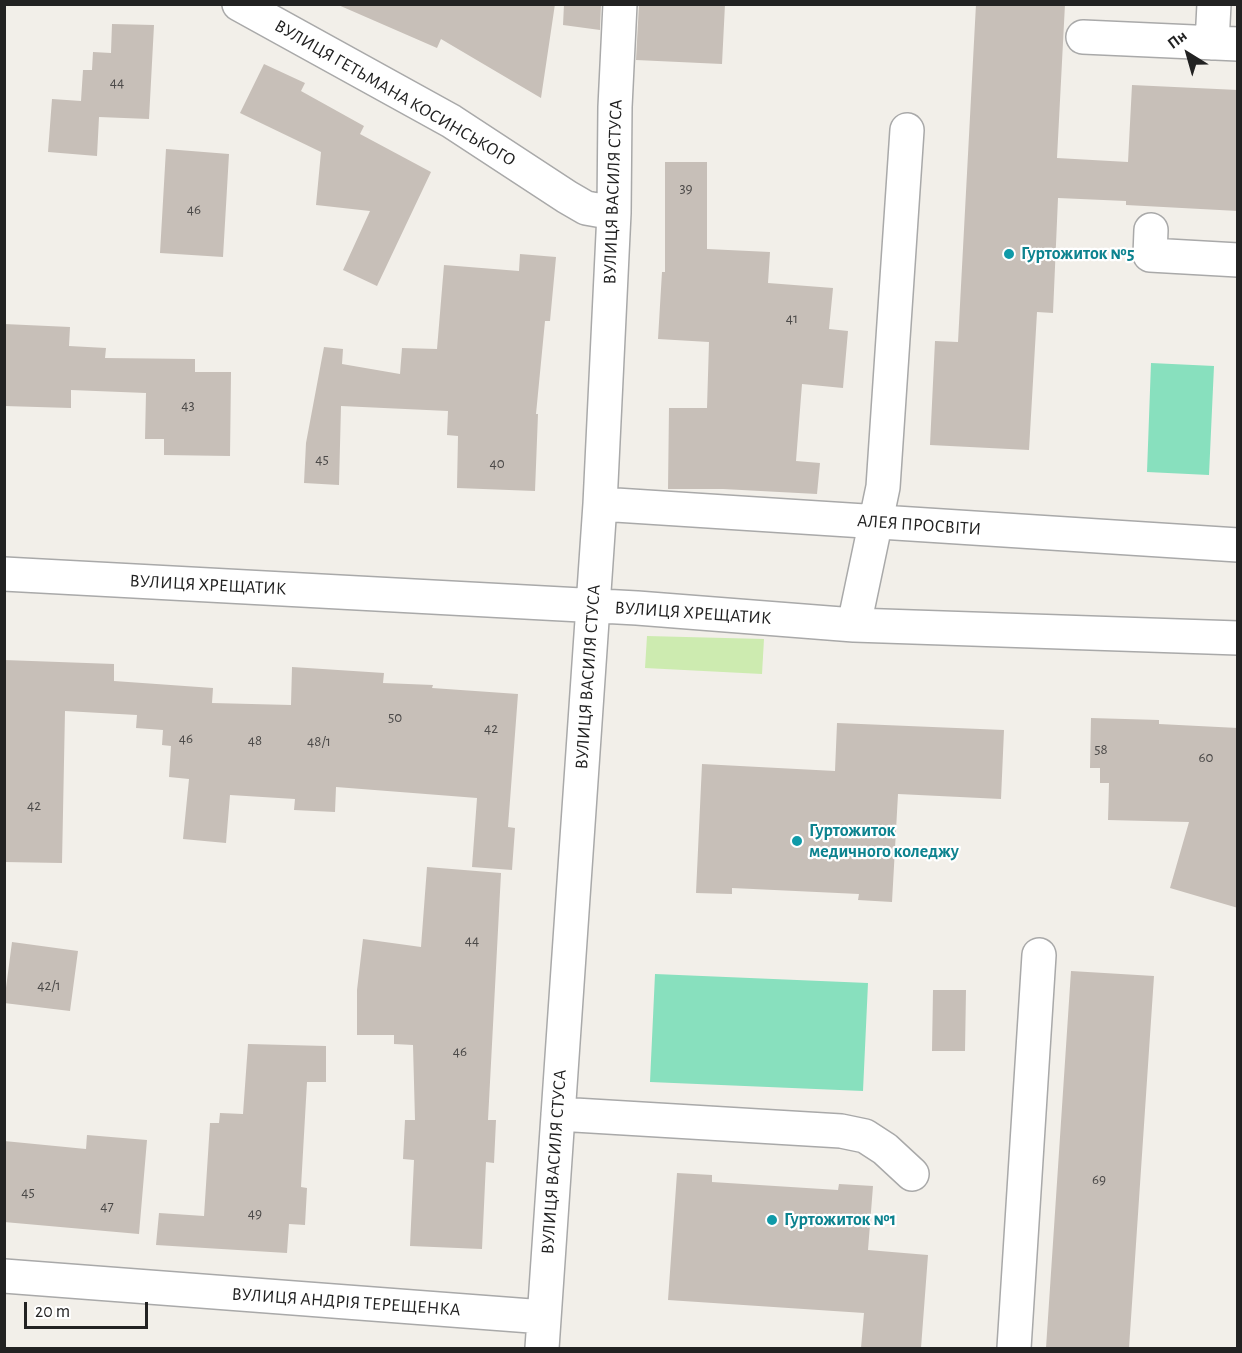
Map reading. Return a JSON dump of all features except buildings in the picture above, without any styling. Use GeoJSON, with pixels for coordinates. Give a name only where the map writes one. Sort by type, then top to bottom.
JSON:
{"type":"FeatureCollection","features":[{"type":"Feature","properties":{"kind":"street","name":"ВУЛИЦЯ ГЕТЬМАНА КОСИНСЬКОГО"},"geometry":{"type":"LineString","coordinates":[[239,4],[451,121],[586,208],[614,213]]}},
{"type":"Feature","properties":{"kind":"street","name":"ВУЛИЦЯ ВАСИЛЯ СТУСА"},"geometry":{"type":"LineString","coordinates":[[543,1333],[600,504],[614,213],[615,107],[620,4]]}},
{"type":"Feature","properties":{"kind":"street"},"geometry":{"type":"LineString","coordinates":[[1083,37],[1225,43],[1214,4]]}},
{"type":"Feature","properties":{"kind":"street"},"geometry":{"type":"LineString","coordinates":[[854,625],[883,487],[907,130]]}},
{"type":"Feature","properties":{"kind":"street"},"geometry":{"type":"LineString","coordinates":[[1151,230],[1150,255],[1238,260]]}},
{"type":"Feature","properties":{"kind":"street","name":"АЛЕЯ ПРОСВІТИ"},"geometry":{"type":"LineString","coordinates":[[600,504],[1238,545]]}},
{"type":"Feature","properties":{"kind":"street","name":"ВУЛИЦЯ ХРЕЩАТИК"},"geometry":{"type":"LineString","coordinates":[[4,574],[593,607],[854,625],[1238,638]]}},
{"type":"Feature","properties":{"kind":"street"},"geometry":{"type":"LineString","coordinates":[[1014,1348],[1039,955]]}},
{"type":"Feature","properties":{"kind":"street"},"geometry":{"type":"LineString","coordinates":[[558,1114],[624,1116],[842,1131],[865,1136],[885,1149],[912,1174]]}},
{"type":"Feature","properties":{"kind":"street","name":"ВУЛИЦЯ АНДРІЯ ТЕРЕЩЕНКА"},"geometry":{"type":"LineString","coordinates":[[4,1276],[543,1333]]}},
{"type":"Feature","properties":{"kind":"green space"},"geometry":{"type":"Polygon","coordinates":[[[1151,363],[1214,366],[1209,475],[1147,472],[1151,363]]]}},
{"type":"Feature","properties":{"kind":"green space"},"geometry":{"type":"Polygon","coordinates":[[[647,636],[764,639],[762,674],[645,668],[647,636]]]}},
{"type":"Feature","properties":{"kind":"green space"},"geometry":{"type":"Polygon","coordinates":[[[655,974],[868,983],[863,1091],[650,1082],[655,974]]]}},
{"type":"Feature","properties":{"kind":"place","name":"Гуртожиток №5"},"geometry":{"type":"Point","coordinates":[1009,254]}},
{"type":"Feature","properties":{"kind":"place","name":"Гуртожиток медичного коледжу"},"geometry":{"type":"Point","coordinates":[797,841]}},
{"type":"Feature","properties":{"kind":"place","name":"Гуртожиток №1"},"geometry":{"type":"Point","coordinates":[772,1220]}}]}
